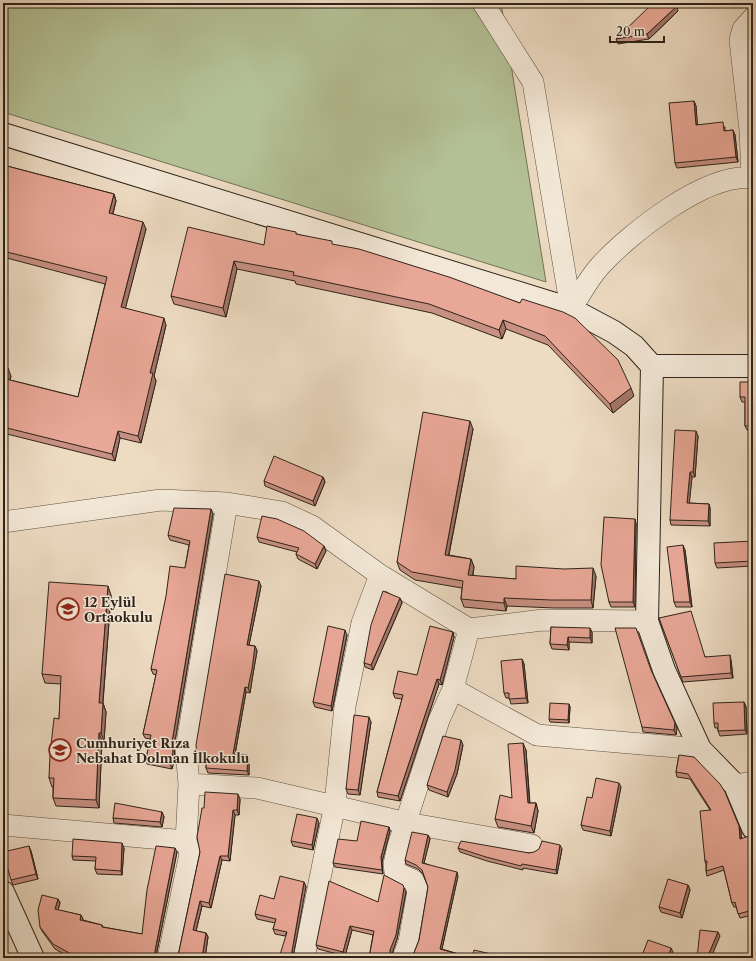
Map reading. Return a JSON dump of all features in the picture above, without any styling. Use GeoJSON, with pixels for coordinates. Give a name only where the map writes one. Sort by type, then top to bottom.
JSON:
{"type":"FeatureCollection","features":[{"type":"Feature","properties":{"kind":"street"},"geometry":{"type":"LineString","coordinates":[[483,3],[533,82],[571,309]]}},
{"type":"Feature","properties":{"kind":"street"},"geometry":{"type":"LineString","coordinates":[[571,309],[600,266],[651,219],[693,195],[726,179],[752,178],[750,130],[740,40],[743,29],[753,18]]}},
{"type":"Feature","properties":{"kind":"street"},"geometry":{"type":"LineString","coordinates":[[3,134],[571,309],[614,332],[629,343],[652,366],[753,366]]}},
{"type":"Feature","properties":{"kind":"street"},"geometry":{"type":"LineString","coordinates":[[652,366],[647,621],[664,670],[700,749],[744,784],[753,828]]}},
{"type":"Feature","properties":{"kind":"street"},"geometry":{"type":"LineString","coordinates":[[3,522],[161,500],[227,503],[282,512],[312,526],[380,576],[469,629],[543,620],[647,621]]}},
{"type":"Feature","properties":{"kind":"street"},"geometry":{"type":"LineString","coordinates":[[168,958],[190,854],[186,841],[189,784],[186,749],[227,503]]}},
{"type":"Feature","properties":{"kind":"street"},"geometry":{"type":"LineString","coordinates":[[304,958],[335,804],[345,706],[362,622],[380,576]]}},
{"type":"Feature","properties":{"kind":"street"},"geometry":{"type":"LineString","coordinates":[[403,958],[409,942],[418,890],[413,880],[395,872],[398,846],[439,720],[453,689],[469,629]]}},
{"type":"Feature","properties":{"kind":"street"},"geometry":{"type":"LineString","coordinates":[[453,689],[537,735],[700,749]]}},
{"type":"Feature","properties":{"kind":"street"},"geometry":{"type":"LineString","coordinates":[[189,784],[257,788],[335,804],[406,823],[532,845]]}},
{"type":"Feature","properties":{"kind":"street"},"geometry":{"type":"LineString","coordinates":[[3,825],[186,841]]}},
{"type":"Feature","properties":{"kind":"street"},"geometry":{"type":"LineString","coordinates":[[3,892],[33,958]]}},
{"type":"Feature","properties":{"kind":"green space"},"geometry":{"type":"Polygon","coordinates":[[[3,3],[501,3],[546,282],[3,112],[3,3]]]}},
{"type":"Feature","properties":{"kind":"building"},"geometry":{"type":"Polygon","coordinates":[[[653,3],[674,3],[677,6],[647,34],[616,39],[653,3]]]}},
{"type":"Feature","properties":{"kind":"building"},"geometry":{"type":"Polygon","coordinates":[[[751,45],[753,45],[753,59],[751,45]]]}},
{"type":"Feature","properties":{"kind":"building"},"geometry":{"type":"Polygon","coordinates":[[[694,101],[696,125],[723,122],[724,131],[733,130],[736,157],[675,163],[669,103],[694,101]]]}},
{"type":"Feature","properties":{"kind":"building"},"geometry":{"type":"Polygon","coordinates":[[[3,165],[114,194],[109,213],[143,222],[121,307],[164,318],[150,373],[153,373],[138,436],[118,431],[112,454],[3,427],[3,367],[8,368],[6,379],[78,397],[107,277],[3,251],[3,165]]]}},
{"type":"Feature","properties":{"kind":"building"},"geometry":{"type":"Polygon","coordinates":[[[267,226],[296,232],[296,234],[332,241],[332,244],[359,249],[449,277],[520,303],[522,299],[563,312],[575,318],[618,360],[631,388],[610,404],[545,336],[503,320],[499,330],[429,304],[293,275],[294,272],[234,261],[223,308],[171,296],[188,227],[264,245],[267,226]]]}},
{"type":"Feature","properties":{"kind":"building"},"geometry":{"type":"Polygon","coordinates":[[[740,382],[753,382],[753,426],[745,426],[745,397],[740,397],[740,382]]]}},
{"type":"Feature","properties":{"kind":"building"},"geometry":{"type":"Polygon","coordinates":[[[423,412],[470,421],[445,555],[471,559],[468,575],[516,579],[516,566],[564,569],[593,568],[591,600],[504,598],[504,603],[461,599],[463,581],[412,572],[397,562],[423,412]]]}},
{"type":"Feature","properties":{"kind":"building"},"geometry":{"type":"Polygon","coordinates":[[[675,430],[696,431],[693,472],[690,472],[687,503],[709,504],[708,521],[670,520],[675,430]]]}},
{"type":"Feature","properties":{"kind":"building"},"geometry":{"type":"Polygon","coordinates":[[[274,456],[323,477],[313,501],[264,481],[274,456]]]}},
{"type":"Feature","properties":{"kind":"building"},"geometry":{"type":"Polygon","coordinates":[[[174,508],[211,509],[172,742],[173,752],[170,764],[146,759],[151,735],[143,734],[157,670],[151,669],[166,596],[170,566],[185,568],[190,541],[168,535],[174,508]]]}},
{"type":"Feature","properties":{"kind":"building"},"geometry":{"type":"Polygon","coordinates":[[[262,516],[277,519],[304,531],[324,546],[315,564],[296,554],[299,548],[257,537],[262,516]]]}},
{"type":"Feature","properties":{"kind":"building"},"geometry":{"type":"Polygon","coordinates":[[[604,517],[635,519],[633,602],[609,602],[601,565],[604,517]]]}},
{"type":"Feature","properties":{"kind":"building"},"geometry":{"type":"Polygon","coordinates":[[[753,541],[753,561],[715,563],[714,543],[753,541]]]}},
{"type":"Feature","properties":{"kind":"building"},"geometry":{"type":"Polygon","coordinates":[[[683,545],[690,602],[674,602],[667,547],[683,545]]]}},
{"type":"Feature","properties":{"kind":"building"},"geometry":{"type":"Polygon","coordinates":[[[225,574],[259,581],[247,645],[255,646],[252,669],[248,688],[245,687],[233,754],[248,755],[247,771],[206,768],[207,758],[197,757],[196,745],[225,574]]]}},
{"type":"Feature","properties":{"kind":"building"},"geometry":{"type":"Polygon","coordinates":[[[49,582],[108,586],[99,703],[103,703],[101,733],[99,733],[96,800],[53,798],[54,778],[49,778],[50,755],[54,718],[59,719],[61,676],[42,674],[49,582]]]}},
{"type":"Feature","properties":{"kind":"building"},"geometry":{"type":"Polygon","coordinates":[[[383,591],[400,598],[371,665],[364,663],[371,625],[383,591]]]}},
{"type":"Feature","properties":{"kind":"building"},"geometry":{"type":"Polygon","coordinates":[[[691,611],[705,657],[730,655],[731,673],[681,677],[659,618],[691,611]]]}},
{"type":"Feature","properties":{"kind":"building"},"geometry":{"type":"Polygon","coordinates":[[[328,626],[345,630],[331,706],[313,702],[328,626]]]}},
{"type":"Feature","properties":{"kind":"building"},"geometry":{"type":"Polygon","coordinates":[[[430,626],[453,632],[440,680],[437,679],[398,796],[377,792],[403,695],[393,693],[398,671],[417,675],[430,626]]]}},
{"type":"Feature","properties":{"kind":"building"},"geometry":{"type":"Polygon","coordinates":[[[551,627],[590,628],[590,638],[568,637],[567,645],[550,644],[551,627]]]}},
{"type":"Feature","properties":{"kind":"building"},"geometry":{"type":"Polygon","coordinates":[[[615,628],[636,628],[651,670],[675,723],[674,730],[642,727],[615,628]]]}},
{"type":"Feature","properties":{"kind":"building"},"geometry":{"type":"Polygon","coordinates":[[[522,659],[526,698],[509,699],[509,693],[504,693],[501,661],[522,659]]]}},
{"type":"Feature","properties":{"kind":"building"},"geometry":{"type":"Polygon","coordinates":[[[744,702],[745,730],[718,731],[718,723],[714,723],[713,703],[744,702]]]}},
{"type":"Feature","properties":{"kind":"building"},"geometry":{"type":"Polygon","coordinates":[[[550,703],[569,704],[568,720],[549,719],[550,703]]]}},
{"type":"Feature","properties":{"kind":"building"},"geometry":{"type":"Polygon","coordinates":[[[354,715],[369,717],[358,790],[346,789],[354,715]]]}},
{"type":"Feature","properties":{"kind":"building"},"geometry":{"type":"Polygon","coordinates":[[[749,733],[753,733],[753,749],[749,750],[749,733]]]}},
{"type":"Feature","properties":{"kind":"building"},"geometry":{"type":"Polygon","coordinates":[[[443,736],[461,740],[455,770],[447,792],[427,785],[443,736]]]}},
{"type":"Feature","properties":{"kind":"building"},"geometry":{"type":"Polygon","coordinates":[[[523,743],[528,803],[536,803],[531,826],[495,819],[500,795],[512,798],[508,744],[523,743]]]}},
{"type":"Feature","properties":{"kind":"building"},"geometry":{"type":"Polygon","coordinates":[[[679,755],[694,757],[720,784],[725,792],[739,826],[740,839],[749,836],[753,845],[753,910],[738,914],[735,902],[732,903],[723,866],[706,871],[707,861],[705,861],[700,811],[711,810],[688,774],[676,772],[679,755]]]}},
{"type":"Feature","properties":{"kind":"building"},"geometry":{"type":"Polygon","coordinates":[[[596,778],[619,783],[610,831],[581,825],[587,797],[592,798],[596,778]]]}},
{"type":"Feature","properties":{"kind":"building"},"geometry":{"type":"Polygon","coordinates":[[[205,792],[238,794],[237,810],[233,810],[228,856],[220,856],[209,903],[200,901],[193,930],[206,933],[202,958],[177,958],[200,852],[197,837],[202,808],[204,808],[205,792]]]}},
{"type":"Feature","properties":{"kind":"building"},"geometry":{"type":"Polygon","coordinates":[[[115,803],[162,812],[160,822],[113,818],[115,803]]]}},
{"type":"Feature","properties":{"kind":"building"},"geometry":{"type":"Polygon","coordinates":[[[297,814],[317,818],[312,845],[291,841],[297,814]]]}},
{"type":"Feature","properties":{"kind":"building"},"geometry":{"type":"Polygon","coordinates":[[[361,821],[389,827],[381,857],[382,870],[333,863],[338,839],[357,841],[361,821]]]}},
{"type":"Feature","properties":{"kind":"building"},"geometry":{"type":"Polygon","coordinates":[[[412,832],[428,835],[422,863],[457,872],[440,949],[472,958],[412,958],[419,940],[428,887],[422,870],[416,865],[405,860],[412,832]]]}},
{"type":"Feature","properties":{"kind":"building"},"geometry":{"type":"Polygon","coordinates":[[[73,839],[122,843],[121,871],[95,869],[96,857],[72,856],[73,839]]]}},
{"type":"Feature","properties":{"kind":"building"},"geometry":{"type":"Polygon","coordinates":[[[461,841],[529,853],[539,849],[542,841],[560,845],[556,870],[522,864],[521,866],[486,857],[458,848],[461,841]]]}},
{"type":"Feature","properties":{"kind":"building"},"geometry":{"type":"Polygon","coordinates":[[[29,846],[36,874],[11,880],[3,852],[29,846]]]}},
{"type":"Feature","properties":{"kind":"building"},"geometry":{"type":"Polygon","coordinates":[[[156,846],[175,848],[155,951],[155,958],[84,958],[73,955],[53,944],[40,927],[38,910],[42,895],[58,899],[55,909],[81,915],[80,920],[102,925],[102,927],[142,934],[147,890],[156,846]]]}},
{"type":"Feature","properties":{"kind":"building"},"geometry":{"type":"Polygon","coordinates":[[[384,875],[403,885],[404,888],[396,935],[390,950],[390,958],[369,958],[374,931],[350,926],[343,952],[316,945],[329,881],[378,902],[384,875]]]}},
{"type":"Feature","properties":{"kind":"building"},"geometry":{"type":"Polygon","coordinates":[[[280,876],[304,882],[292,958],[279,958],[287,932],[273,929],[276,919],[255,914],[260,895],[274,899],[280,876]]]}},
{"type":"Feature","properties":{"kind":"building"},"geometry":{"type":"Polygon","coordinates":[[[668,879],[688,885],[680,913],[659,907],[668,879]]]}},
{"type":"Feature","properties":{"kind":"building"},"geometry":{"type":"Polygon","coordinates":[[[700,930],[718,932],[707,958],[697,958],[700,930]]]}},
{"type":"Feature","properties":{"kind":"building"},"geometry":{"type":"Polygon","coordinates":[[[648,940],[671,948],[668,958],[641,958],[648,940]]]}},
{"type":"Feature","properties":{"kind":"building"},"geometry":{"type":"Polygon","coordinates":[[[474,950],[491,954],[490,958],[472,958],[474,950]]]}},
{"type":"Feature","properties":{"kind":"place","name":"12 Eylül Ortaokulu"},"geometry":{"type":"Point","coordinates":[68,609]}},
{"type":"Feature","properties":{"kind":"place","name":"Cumhuriyet Rıza Nebahat Dolman İlkokulu"},"geometry":{"type":"Point","coordinates":[60,750]}}]}
